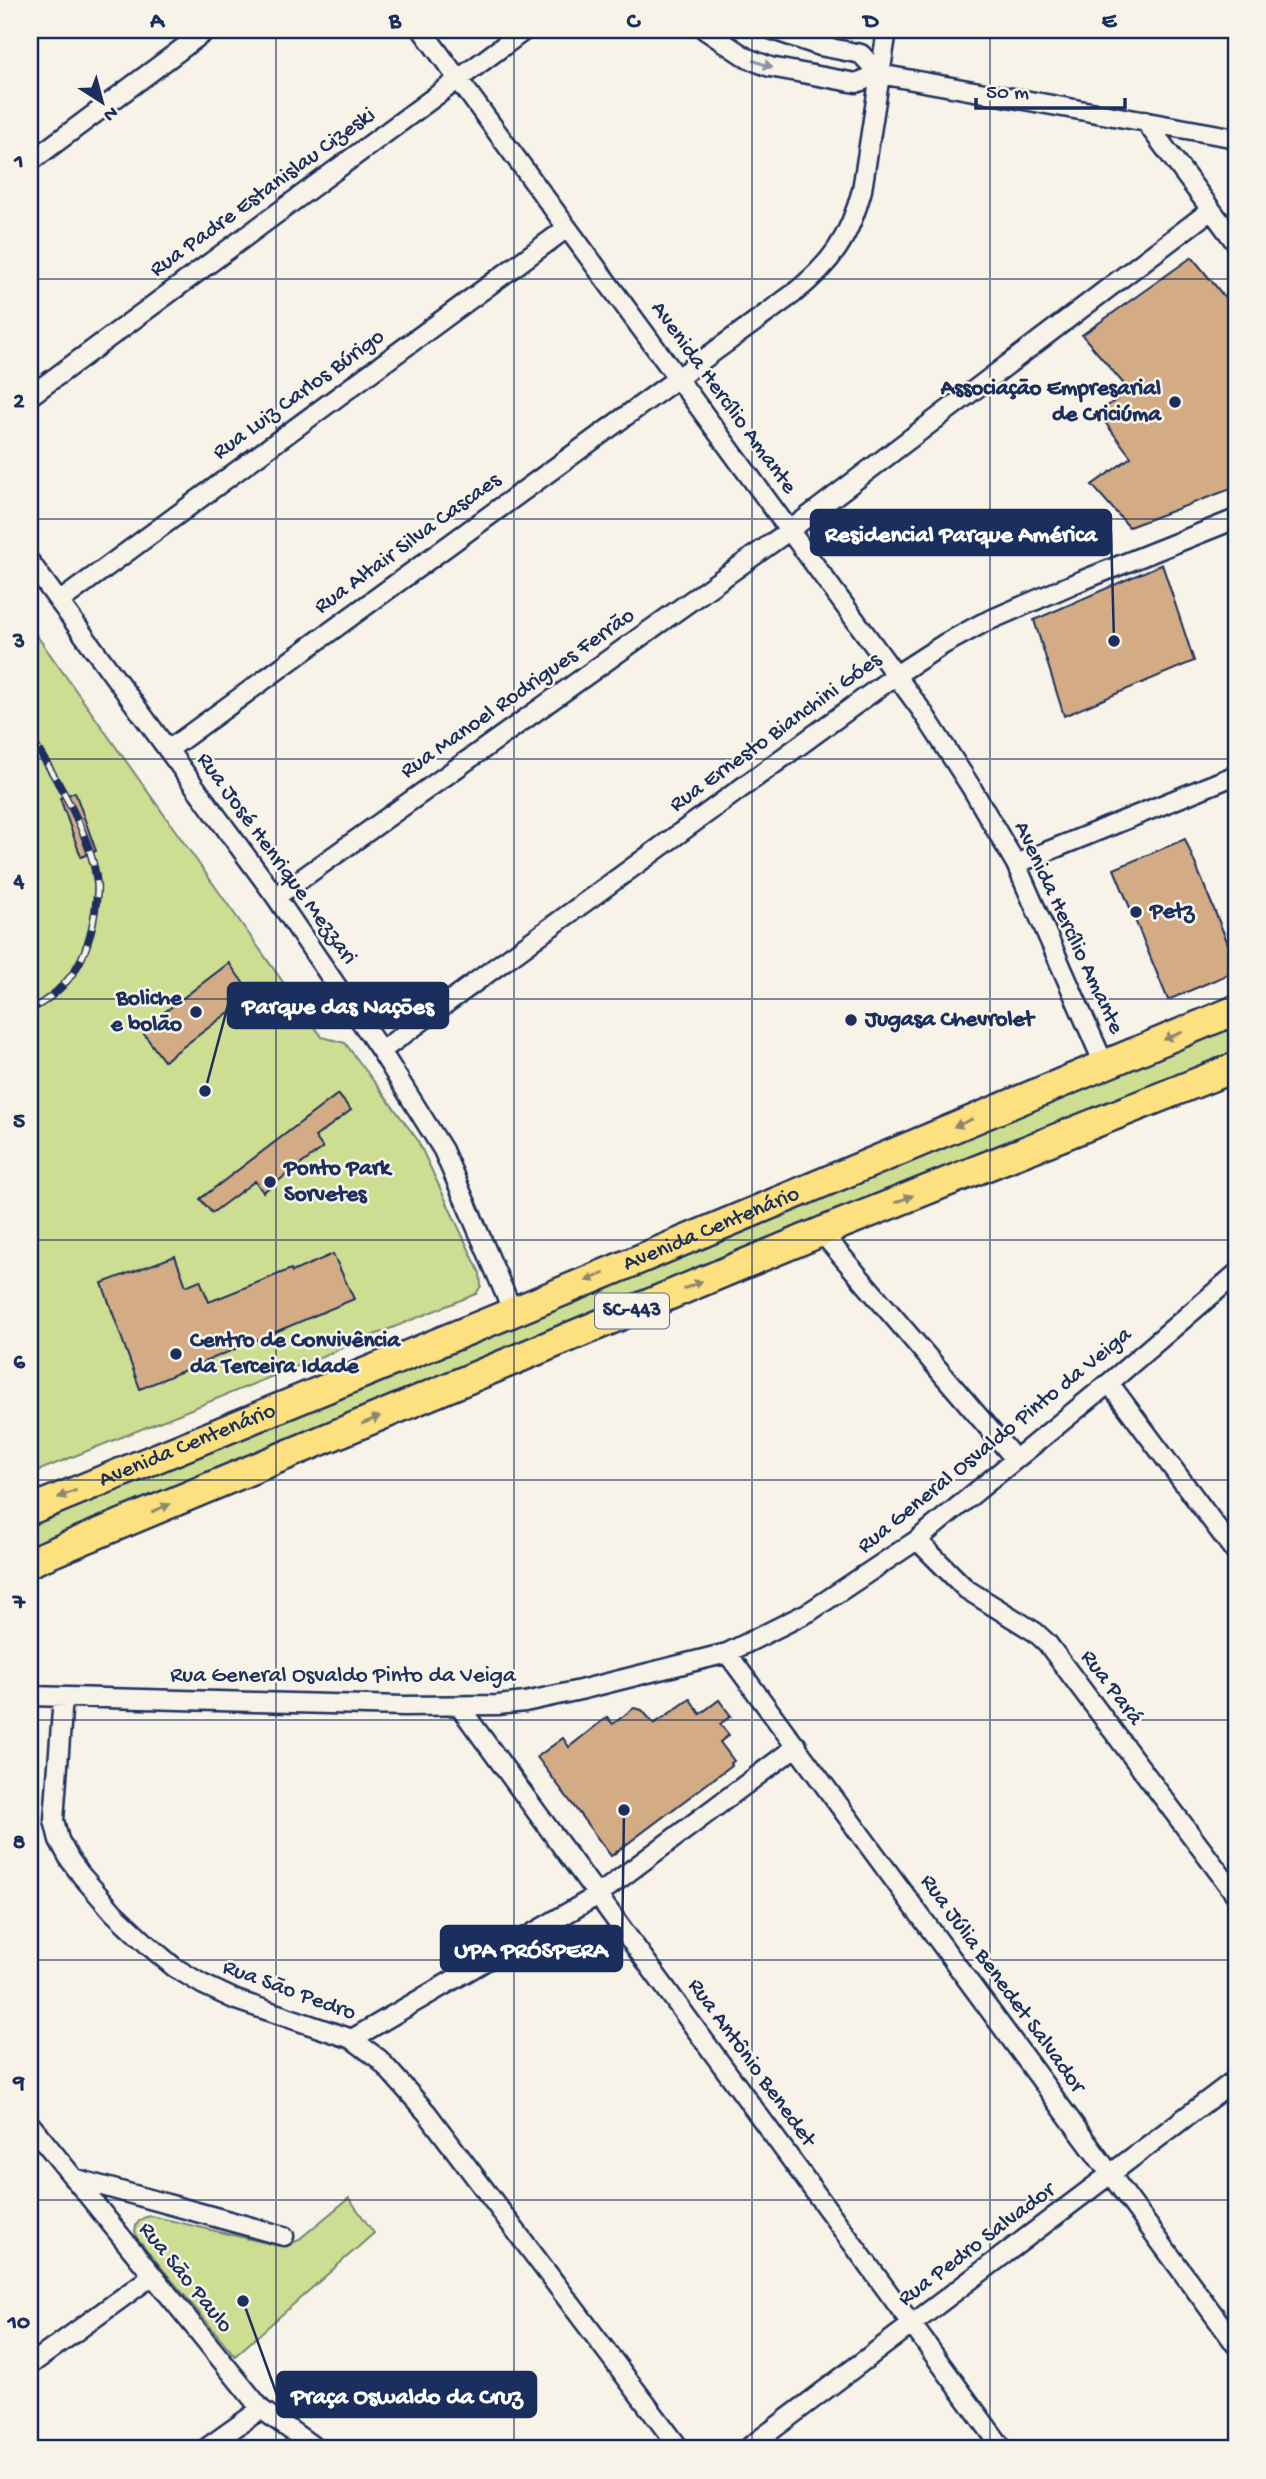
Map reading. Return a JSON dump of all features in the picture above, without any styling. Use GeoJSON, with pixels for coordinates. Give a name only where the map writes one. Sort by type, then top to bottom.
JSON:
{"type":"FeatureCollection","features":[{"type":"Feature","properties":{"kind":"main road","name":"Avenida Centenário"},"geometry":{"type":"LineString","coordinates":[[30,1510],[1236,1010]]}},
{"type":"Feature","properties":{"kind":"main road","name":"Avenida Centenário"},"geometry":{"type":"LineString","coordinates":[[30,1562],[821,1231],[1236,1067]]}},
{"type":"Feature","properties":{"kind":"street"},"geometry":{"type":"LineString","coordinates":[[30,162],[207,30]]}},
{"type":"Feature","properties":{"kind":"street","name":"Avenida Hercílio Amante"},"geometry":{"type":"LineString","coordinates":[[422,30],[896,675],[946,748],[1016,864],[1104,1065]]}},
{"type":"Feature","properties":{"kind":"street","name":"Rua Padre Estanislau Cizeski"},"geometry":{"type":"LineString","coordinates":[[30,396],[525,30]]}},
{"type":"Feature","properties":{"kind":"street"},"geometry":{"type":"LineString","coordinates":[[705,30],[747,58],[770,67],[856,83],[879,74],[1236,138]]}},
{"type":"Feature","properties":{"kind":"street"},"geometry":{"type":"LineString","coordinates":[[773,30],[820,46],[861,54],[879,74]]}},
{"type":"Feature","properties":{"kind":"street","name":"Rua Altair Silva Cascaes"},"geometry":{"type":"LineString","coordinates":[[168,750],[793,294],[830,260],[855,214],[866,168],[887,30]]}},
{"type":"Feature","properties":{"kind":"street"},"geometry":{"type":"LineString","coordinates":[[1145,121],[1236,243]]}},
{"type":"Feature","properties":{"kind":"street"},"geometry":{"type":"LineString","coordinates":[[790,530],[1212,210]]}},
{"type":"Feature","properties":{"kind":"street","name":"Rua Luiz Carlos Búrigo"},"geometry":{"type":"LineString","coordinates":[[59,602],[567,228]]}},
{"type":"Feature","properties":{"kind":"street","name":"Rua Ernesto Bianchini Góes"},"geometry":{"type":"LineString","coordinates":[[381,1051],[896,675],[944,644],[983,623],[1073,584],[1236,519]]}},
{"type":"Feature","properties":{"kind":"street","name":"Rua Manoel Rodrigues Ferrão"},"geometry":{"type":"LineString","coordinates":[[276,897],[790,530]]}},
{"type":"Feature","properties":{"kind":"street","name":"Rua José Henrique Mezzari"},"geometry":{"type":"LineString","coordinates":[[30,562],[276,897],[381,1051],[443,1150],[513,1312]]}},
{"type":"Feature","properties":{"kind":"street"},"geometry":{"type":"LineString","coordinates":[[1016,864],[1236,775]]}},
{"type":"Feature","properties":{"kind":"street"},"geometry":{"type":"LineString","coordinates":[[821,1231],[1015,1459]]}},
{"type":"Feature","properties":{"kind":"street","name":"Rua General Osvaldo Pinto da Veiga"},"geometry":{"type":"LineString","coordinates":[[30,1696],[459,1706],[526,1702],[727,1653],[809,1612],[917,1540],[1109,1383],[1236,1274]]}},
{"type":"Feature","properties":{"kind":"street"},"geometry":{"type":"LineString","coordinates":[[1109,1383],[1236,1553]]}},
{"type":"Feature","properties":{"kind":"street","name":"Rua Pará"},"geometry":{"type":"LineString","coordinates":[[917,1540],[966,1589],[1035,1632],[1047,1643],[1236,1895]]}},
{"type":"Feature","properties":{"kind":"street","name":"Rua Júlia Benedet Salvador"},"geometry":{"type":"LineString","coordinates":[[727,1653],[1236,2345]]}},
{"type":"Feature","properties":{"kind":"street","name":"Rua São Pedro"},"geometry":{"type":"LineString","coordinates":[[63,1697],[54,1820],[59,1840],[81,1875],[114,1913],[174,1967],[236,2000],[352,2039],[379,2059],[427,2113],[680,2449]]}},
{"type":"Feature","properties":{"kind":"street","name":"Rua Antônio Benedet"},"geometry":{"type":"LineString","coordinates":[[459,1706],[1003,2449]]}},
{"type":"Feature","properties":{"kind":"street"},"geometry":{"type":"LineString","coordinates":[[352,2039],[598,1895],[797,1746]]}},
{"type":"Feature","properties":{"kind":"street","name":"Rua Pedro Salvador"},"geometry":{"type":"LineString","coordinates":[[747,2449],[1236,2079]]}},
{"type":"Feature","properties":{"kind":"street","name":"Rua São Paulo"},"geometry":{"type":"LineString","coordinates":[[30,2124],[261,2409],[317,2449]]}},
{"type":"Feature","properties":{"kind":"street"},"geometry":{"type":"LineString","coordinates":[[73,2178],[284,2236]]}},
{"type":"Feature","properties":{"kind":"street"},"geometry":{"type":"LineString","coordinates":[[30,2365],[152,2276]]}},
{"type":"Feature","properties":{"kind":"street"},"geometry":{"type":"LineString","coordinates":[[205,2449],[261,2409]]}},
{"type":"Feature","properties":{"kind":"green space"},"geometry":{"type":"Polygon","coordinates":[[[30,626],[322,1037],[345,1043],[417,1139],[480,1273],[481,1286],[476,1294],[30,1474],[30,626]]]}},
{"type":"Feature","properties":{"kind":"green space"},"geometry":{"type":"Polygon","coordinates":[[[1236,1023],[1236,1054],[30,1557],[30,1522],[1236,1023]]]}},
{"type":"Feature","properties":{"kind":"green space"},"geometry":{"type":"Polygon","coordinates":[[[349,2198],[374,2233],[235,2356],[136,2237],[138,2222],[152,2216],[279,2246],[297,2241],[349,2198]]]}},
{"type":"Feature","properties":{"kind":"building","name":"Associação Empresarial de Criciúma"},"geometry":{"type":"Polygon","coordinates":[[[1192,257],[1236,311],[1236,487],[1129,527],[1092,485],[1131,457],[1098,413],[1129,390],[1082,335],[1192,257]]]}},
{"type":"Feature","properties":{"kind":"building"},"geometry":{"type":"Polygon","coordinates":[[[1162,564],[1194,661],[1064,716],[1034,620],[1162,564]]]}},
{"type":"Feature","properties":{"kind":"building"},"geometry":{"type":"Polygon","coordinates":[[[75,792],[96,851],[81,857],[60,798],[75,792]]]}},
{"type":"Feature","properties":{"kind":"building"},"geometry":{"type":"Polygon","coordinates":[[[1185,839],[1236,963],[1236,971],[1168,1000],[1114,869],[1185,839]]]}},
{"type":"Feature","properties":{"kind":"building","name":"Boliche e bolão"},"geometry":{"type":"Polygon","coordinates":[[[229,963],[252,995],[164,1061],[141,1030],[229,963]]]}},
{"type":"Feature","properties":{"kind":"building"},"geometry":{"type":"Polygon","coordinates":[[[338,1094],[351,1110],[315,1137],[323,1148],[263,1192],[255,1181],[212,1213],[200,1199],[338,1094]]]}},
{"type":"Feature","properties":{"kind":"building","name":"Centro de Convivência da Terceira Idade"},"geometry":{"type":"Polygon","coordinates":[[[333,1254],[354,1299],[140,1389],[102,1283],[175,1256],[186,1286],[200,1280],[209,1302],[333,1254]]]}},
{"type":"Feature","properties":{"kind":"building"},"geometry":{"type":"Polygon","coordinates":[[[690,1699],[700,1714],[719,1700],[731,1716],[720,1724],[729,1735],[720,1742],[734,1761],[732,1765],[611,1856],[537,1757],[563,1738],[569,1747],[607,1717],[613,1724],[634,1708],[642,1710],[654,1724],[690,1699]]]}},
{"type":"Feature","properties":{"kind":"railway"},"geometry":{"type":"LineString","coordinates":[[30,737],[61,788],[80,827],[94,866],[97,884],[92,928],[76,969],[57,991],[30,1010]]}},
{"type":"Feature","properties":{"kind":"place","name":"Associação Empresarial de Criciúma"},"geometry":{"type":"Point","coordinates":[1175,402]}},
{"type":"Feature","properties":{"kind":"place","name":"Residencial Parque América"},"geometry":{"type":"Point","coordinates":[1114,641]}},
{"type":"Feature","properties":{"kind":"place","name":"Petz"},"geometry":{"type":"Point","coordinates":[1136,912]}},
{"type":"Feature","properties":{"kind":"place","name":"Boliche e bolão"},"geometry":{"type":"Point","coordinates":[196,1012]}},
{"type":"Feature","properties":{"kind":"place","name":"Jugasa Chevrolet"},"geometry":{"type":"Point","coordinates":[851,1020]}},
{"type":"Feature","properties":{"kind":"place","name":"Parque das Nações"},"geometry":{"type":"Point","coordinates":[205,1091]}},
{"type":"Feature","properties":{"kind":"place","name":"Ponto Park Sorvetes"},"geometry":{"type":"Point","coordinates":[270,1182]}},
{"type":"Feature","properties":{"kind":"place","name":"Centro de Convivência da Terceira Idade"},"geometry":{"type":"Point","coordinates":[176,1354]}},
{"type":"Feature","properties":{"kind":"place","name":"UPA PRÓSPERA"},"geometry":{"type":"Point","coordinates":[624,1810]}},
{"type":"Feature","properties":{"kind":"place","name":"Praça Oswaldo da Cruz"},"geometry":{"type":"Point","coordinates":[243,2301]}}]}
